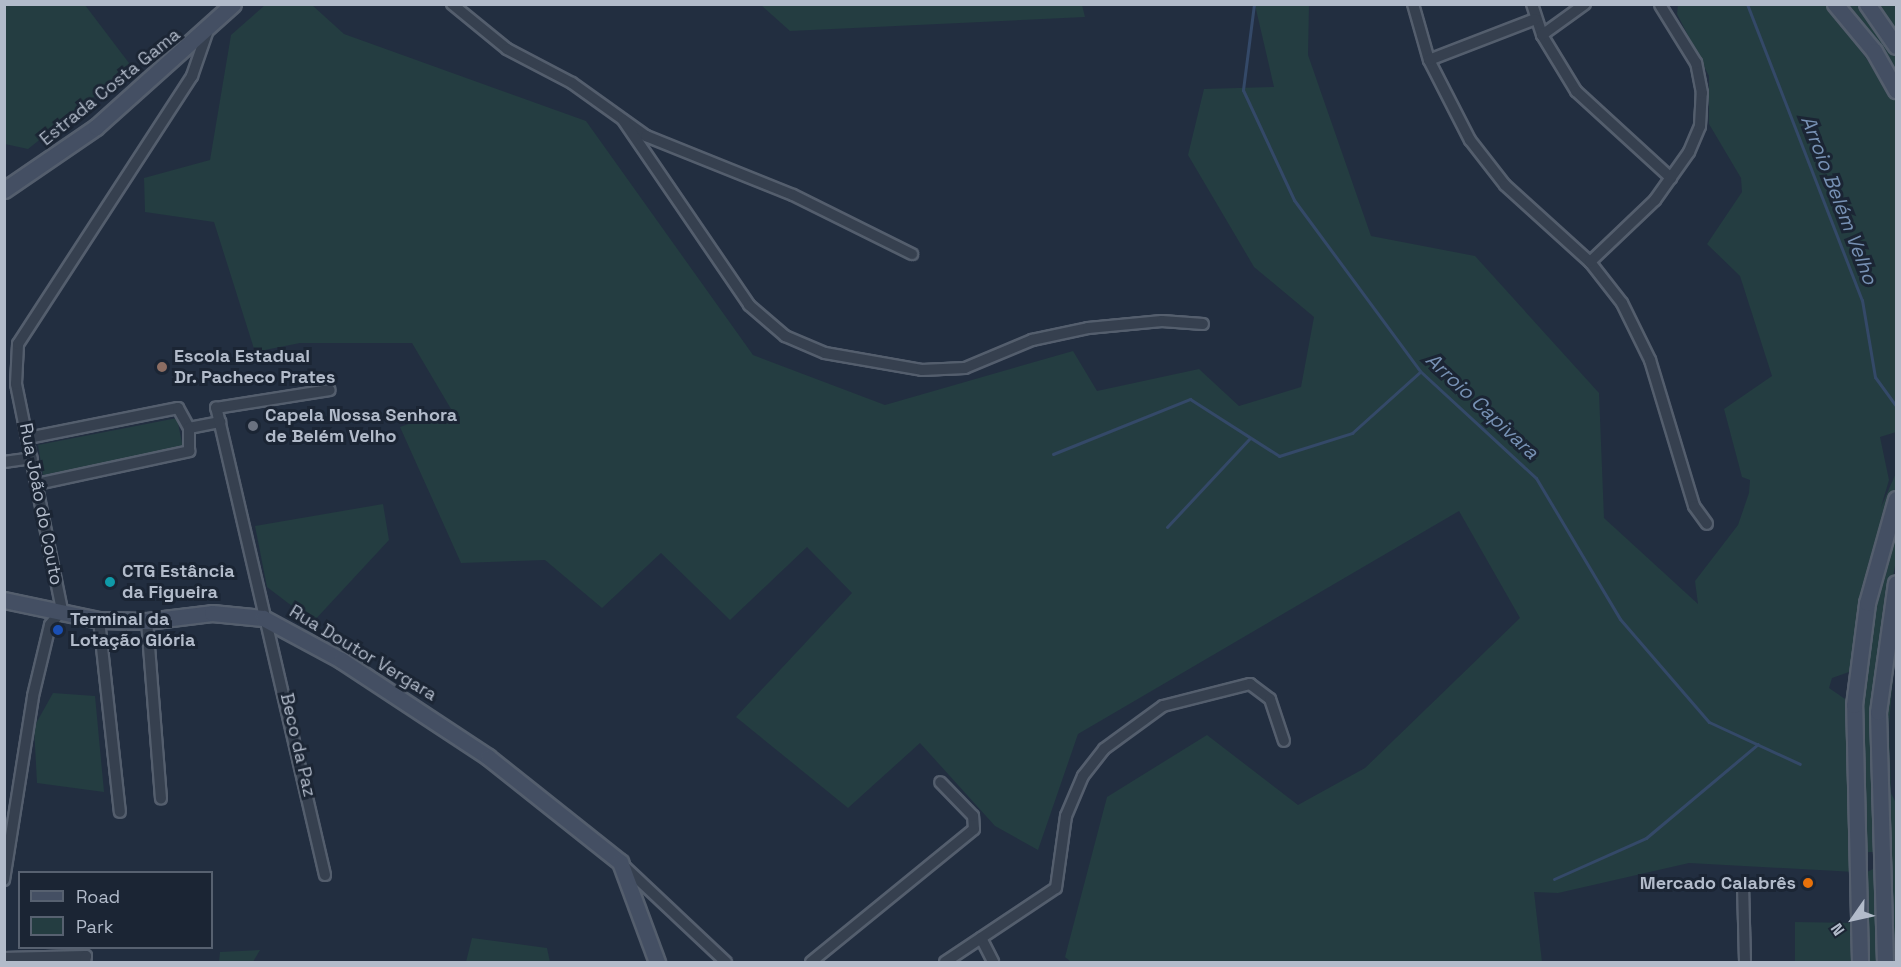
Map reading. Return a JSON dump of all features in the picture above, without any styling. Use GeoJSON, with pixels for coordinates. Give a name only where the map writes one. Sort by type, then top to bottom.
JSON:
{"type":"FeatureCollection","features":[{"type":"Feature","properties":{"kind":"main road","name":"Estrada Costa Gama"},"geometry":{"type":"LineString","coordinates":[[4,190],[96,127],[208,30],[233,4]]}},
{"type":"Feature","properties":{"kind":"main road"},"geometry":{"type":"LineString","coordinates":[[1835,4],[1874,51],[1896,90]]}},
{"type":"Feature","properties":{"kind":"main road"},"geometry":{"type":"LineString","coordinates":[[1868,4],[1896,46]]}},
{"type":"Feature","properties":{"kind":"main road"},"geometry":{"type":"LineString","coordinates":[[1860,963],[1862,857],[1854,738],[1858,663],[1874,567],[1896,499]]}},
{"type":"Feature","properties":{"kind":"main road"},"geometry":{"type":"LineString","coordinates":[[1885,963],[1878,712],[1896,583]]}},
{"type":"Feature","properties":{"kind":"main road","name":"Rua Doutor Vergara"},"geometry":{"type":"LineString","coordinates":[[4,600],[62,610],[99,620],[147,621],[212,613],[263,618],[408,700],[620,862]]}},
{"type":"Feature","properties":{"kind":"main road"},"geometry":{"type":"LineString","coordinates":[[1862,857],[1882,856]]}},
{"type":"Feature","properties":{"kind":"main road"},"geometry":{"type":"LineString","coordinates":[[620,862],[657,963]]}},
{"type":"Feature","properties":{"kind":"street"},"geometry":{"type":"LineString","coordinates":[[452,4],[507,49],[572,83],[646,136],[793,195],[912,254]]}},
{"type":"Feature","properties":{"kind":"street"},"geometry":{"type":"LineString","coordinates":[[1413,4],[1429,60],[1460,124],[1493,172],[1590,262],[1622,303],[1644,346],[1694,506],[1707,524]]}},
{"type":"Feature","properties":{"kind":"street"},"geometry":{"type":"LineString","coordinates":[[1532,4],[1535,20],[1542,35],[1590,107],[1671,178]]}},
{"type":"Feature","properties":{"kind":"street"},"geometry":{"type":"LineString","coordinates":[[1542,35],[1585,4]]}},
{"type":"Feature","properties":{"kind":"street"},"geometry":{"type":"LineString","coordinates":[[1590,262],[1634,224],[1671,178],[1694,142],[1702,93],[1696,63],[1660,5]]}},
{"type":"Feature","properties":{"kind":"street"},"geometry":{"type":"LineString","coordinates":[[1429,60],[1535,20]]}},
{"type":"Feature","properties":{"kind":"street","name":"Rua João do Couto"},"geometry":{"type":"LineString","coordinates":[[4,880],[33,696],[50,625],[62,610],[16,384],[18,344],[192,76],[208,30]]}},
{"type":"Feature","properties":{"kind":"street"},"geometry":{"type":"LineString","coordinates":[[623,120],[749,305],[785,336],[825,353],[922,370],[965,368],[1032,340],[1088,328],[1162,321],[1203,324]]}},
{"type":"Feature","properties":{"kind":"street"},"geometry":{"type":"LineString","coordinates":[[189,428],[220,422],[218,404],[330,390]]}},
{"type":"Feature","properties":{"kind":"street"},"geometry":{"type":"LineString","coordinates":[[28,438],[178,408],[189,428],[189,451],[37,484]]}},
{"type":"Feature","properties":{"kind":"street","name":"Beco da Paz"},"geometry":{"type":"LineString","coordinates":[[220,422],[263,618],[272,632],[325,875]]}},
{"type":"Feature","properties":{"kind":"street"},"geometry":{"type":"LineString","coordinates":[[4,462],[32,458]]}},
{"type":"Feature","properties":{"kind":"street"},"geometry":{"type":"LineString","coordinates":[[99,620],[120,812]]}},
{"type":"Feature","properties":{"kind":"street"},"geometry":{"type":"LineString","coordinates":[[147,621],[161,798]]}},
{"type":"Feature","properties":{"kind":"street"},"geometry":{"type":"LineString","coordinates":[[945,963],[1056,888],[1066,816],[1083,776],[1104,749],[1163,706],[1250,684],[1270,699],[1284,741]]}},
{"type":"Feature","properties":{"kind":"street"},"geometry":{"type":"LineString","coordinates":[[811,963],[974,829],[972,816],[940,782]]}},
{"type":"Feature","properties":{"kind":"street"},"geometry":{"type":"LineString","coordinates":[[620,862],[726,963]]}},
{"type":"Feature","properties":{"kind":"street"},"geometry":{"type":"LineString","coordinates":[[1743,885],[1744,963]]}},
{"type":"Feature","properties":{"kind":"street"},"geometry":{"type":"LineString","coordinates":[[981,938],[993,963]]}},
{"type":"Feature","properties":{"kind":"street"},"geometry":{"type":"LineString","coordinates":[[4,958],[86,959]]}},
{"type":"Feature","properties":{"kind":"green space"},"geometry":{"type":"Polygon","coordinates":[[[5,4],[85,5],[132,67],[28,149],[5,144],[5,4]]]}},
{"type":"Feature","properties":{"kind":"green space"},"geometry":{"type":"Polygon","coordinates":[[[1678,4],[1828,5],[1896,100],[1896,432],[1880,437],[1889,480],[1881,507],[1896,473],[1896,488],[1869,562],[1849,672],[1832,678],[1829,688],[1848,701],[1855,872],[1689,863],[1558,893],[1534,892],[1542,962],[1071,962],[1065,957],[1107,797],[1207,735],[1298,805],[1365,768],[1520,618],[1459,511],[1078,734],[1038,850],[995,826],[920,743],[848,808],[736,717],[852,593],[807,547],[730,620],[661,553],[602,608],[545,560],[461,563],[400,427],[451,409],[412,343],[300,343],[255,352],[214,222],[145,212],[144,178],[210,160],[231,35],[265,5],[312,5],[344,34],[586,121],[753,355],[885,405],[1073,351],[1097,391],[1199,369],[1239,406],[1301,387],[1314,317],[1254,267],[1188,155],[1204,89],[1274,87],[1255,5],[1309,5],[1308,55],[1371,236],[1475,256],[1599,393],[1604,518],[1698,604],[1695,581],[1738,525],[1749,493],[1750,480],[1742,477],[1724,409],[1772,376],[1740,276],[1707,244],[1742,192],[1741,178],[1709,124],[1709,76],[1677,14],[1678,4]]]}},
{"type":"Feature","properties":{"kind":"green space"},"geometry":{"type":"Polygon","coordinates":[[[761,5],[1082,5],[1085,17],[790,31],[761,5]]]}},
{"type":"Feature","properties":{"kind":"green space"},"geometry":{"type":"Polygon","coordinates":[[[1840,5],[1862,5],[1896,55],[1896,80],[1840,5]]]}},
{"type":"Feature","properties":{"kind":"green space"},"geometry":{"type":"Polygon","coordinates":[[[1874,5],[1896,5],[1896,38],[1874,5]]]}},
{"type":"Feature","properties":{"kind":"green space"},"geometry":{"type":"Polygon","coordinates":[[[177,418],[183,448],[43,475],[38,445],[177,418]]]}},
{"type":"Feature","properties":{"kind":"green space"},"geometry":{"type":"Polygon","coordinates":[[[383,504],[389,540],[313,622],[267,587],[255,526],[383,504]]]}},
{"type":"Feature","properties":{"kind":"green space"},"geometry":{"type":"Polygon","coordinates":[[[1896,519],[1896,560],[1877,664],[1877,852],[1867,852],[1862,694],[1874,599],[1896,519]]]}},
{"type":"Feature","properties":{"kind":"green space"},"geometry":{"type":"Polygon","coordinates":[[[1896,642],[1889,725],[1891,793],[1896,803],[1896,962],[1891,962],[1883,729],[1896,642]]]}},
{"type":"Feature","properties":{"kind":"green space"},"geometry":{"type":"Polygon","coordinates":[[[53,693],[95,696],[104,792],[37,783],[34,727],[53,693]]]}},
{"type":"Feature","properties":{"kind":"green space"},"geometry":{"type":"Polygon","coordinates":[[[1877,867],[1880,962],[1868,962],[1867,872],[1877,867]]]}},
{"type":"Feature","properties":{"kind":"green space"},"geometry":{"type":"Polygon","coordinates":[[[1795,922],[1855,923],[1854,962],[1795,962],[1795,922]]]}},
{"type":"Feature","properties":{"kind":"green space"},"geometry":{"type":"Polygon","coordinates":[[[472,938],[547,948],[550,962],[466,962],[472,938]]]}},
{"type":"Feature","properties":{"kind":"green space"},"geometry":{"type":"Polygon","coordinates":[[[260,950],[253,962],[219,962],[220,952],[260,950]]]}},
{"type":"Feature","properties":{"kind":"waterway","name":"Arroio Capivara"},"geometry":{"type":"LineString","coordinates":[[1254,4],[1243,90],[1294,200],[1420,371],[1536,478],[1620,619],[1709,722],[1800,764]]}},
{"type":"Feature","properties":{"kind":"waterway","name":"Arroio Belém Velho"},"geometry":{"type":"LineString","coordinates":[[1747,4],[1862,300],[1875,377],[1896,406]]}},
{"type":"Feature","properties":{"kind":"waterway"},"geometry":{"type":"LineString","coordinates":[[1053,454],[1190,399],[1279,456],[1352,433],[1420,372]]}},
{"type":"Feature","properties":{"kind":"waterway"},"geometry":{"type":"LineString","coordinates":[[1167,527],[1250,438]]}},
{"type":"Feature","properties":{"kind":"waterway"},"geometry":{"type":"LineString","coordinates":[[1554,879],[1646,838],[1758,744]]}},
{"type":"Feature","properties":{"kind":"place","name":"Escola Estadual Dr. Pacheco Prates"},"geometry":{"type":"Point","coordinates":[162,367]}},
{"type":"Feature","properties":{"kind":"place","name":"Capela Nossa Senhora de Belém Velho"},"geometry":{"type":"Point","coordinates":[253,426]}},
{"type":"Feature","properties":{"kind":"place","name":"CTG Estância da Figueira"},"geometry":{"type":"Point","coordinates":[110,582]}},
{"type":"Feature","properties":{"kind":"place","name":"Terminal da Lotação Glória"},"geometry":{"type":"Point","coordinates":[58,630]}},
{"type":"Feature","properties":{"kind":"place","name":"Mercado Calabrês"},"geometry":{"type":"Point","coordinates":[1808,883]}}]}
